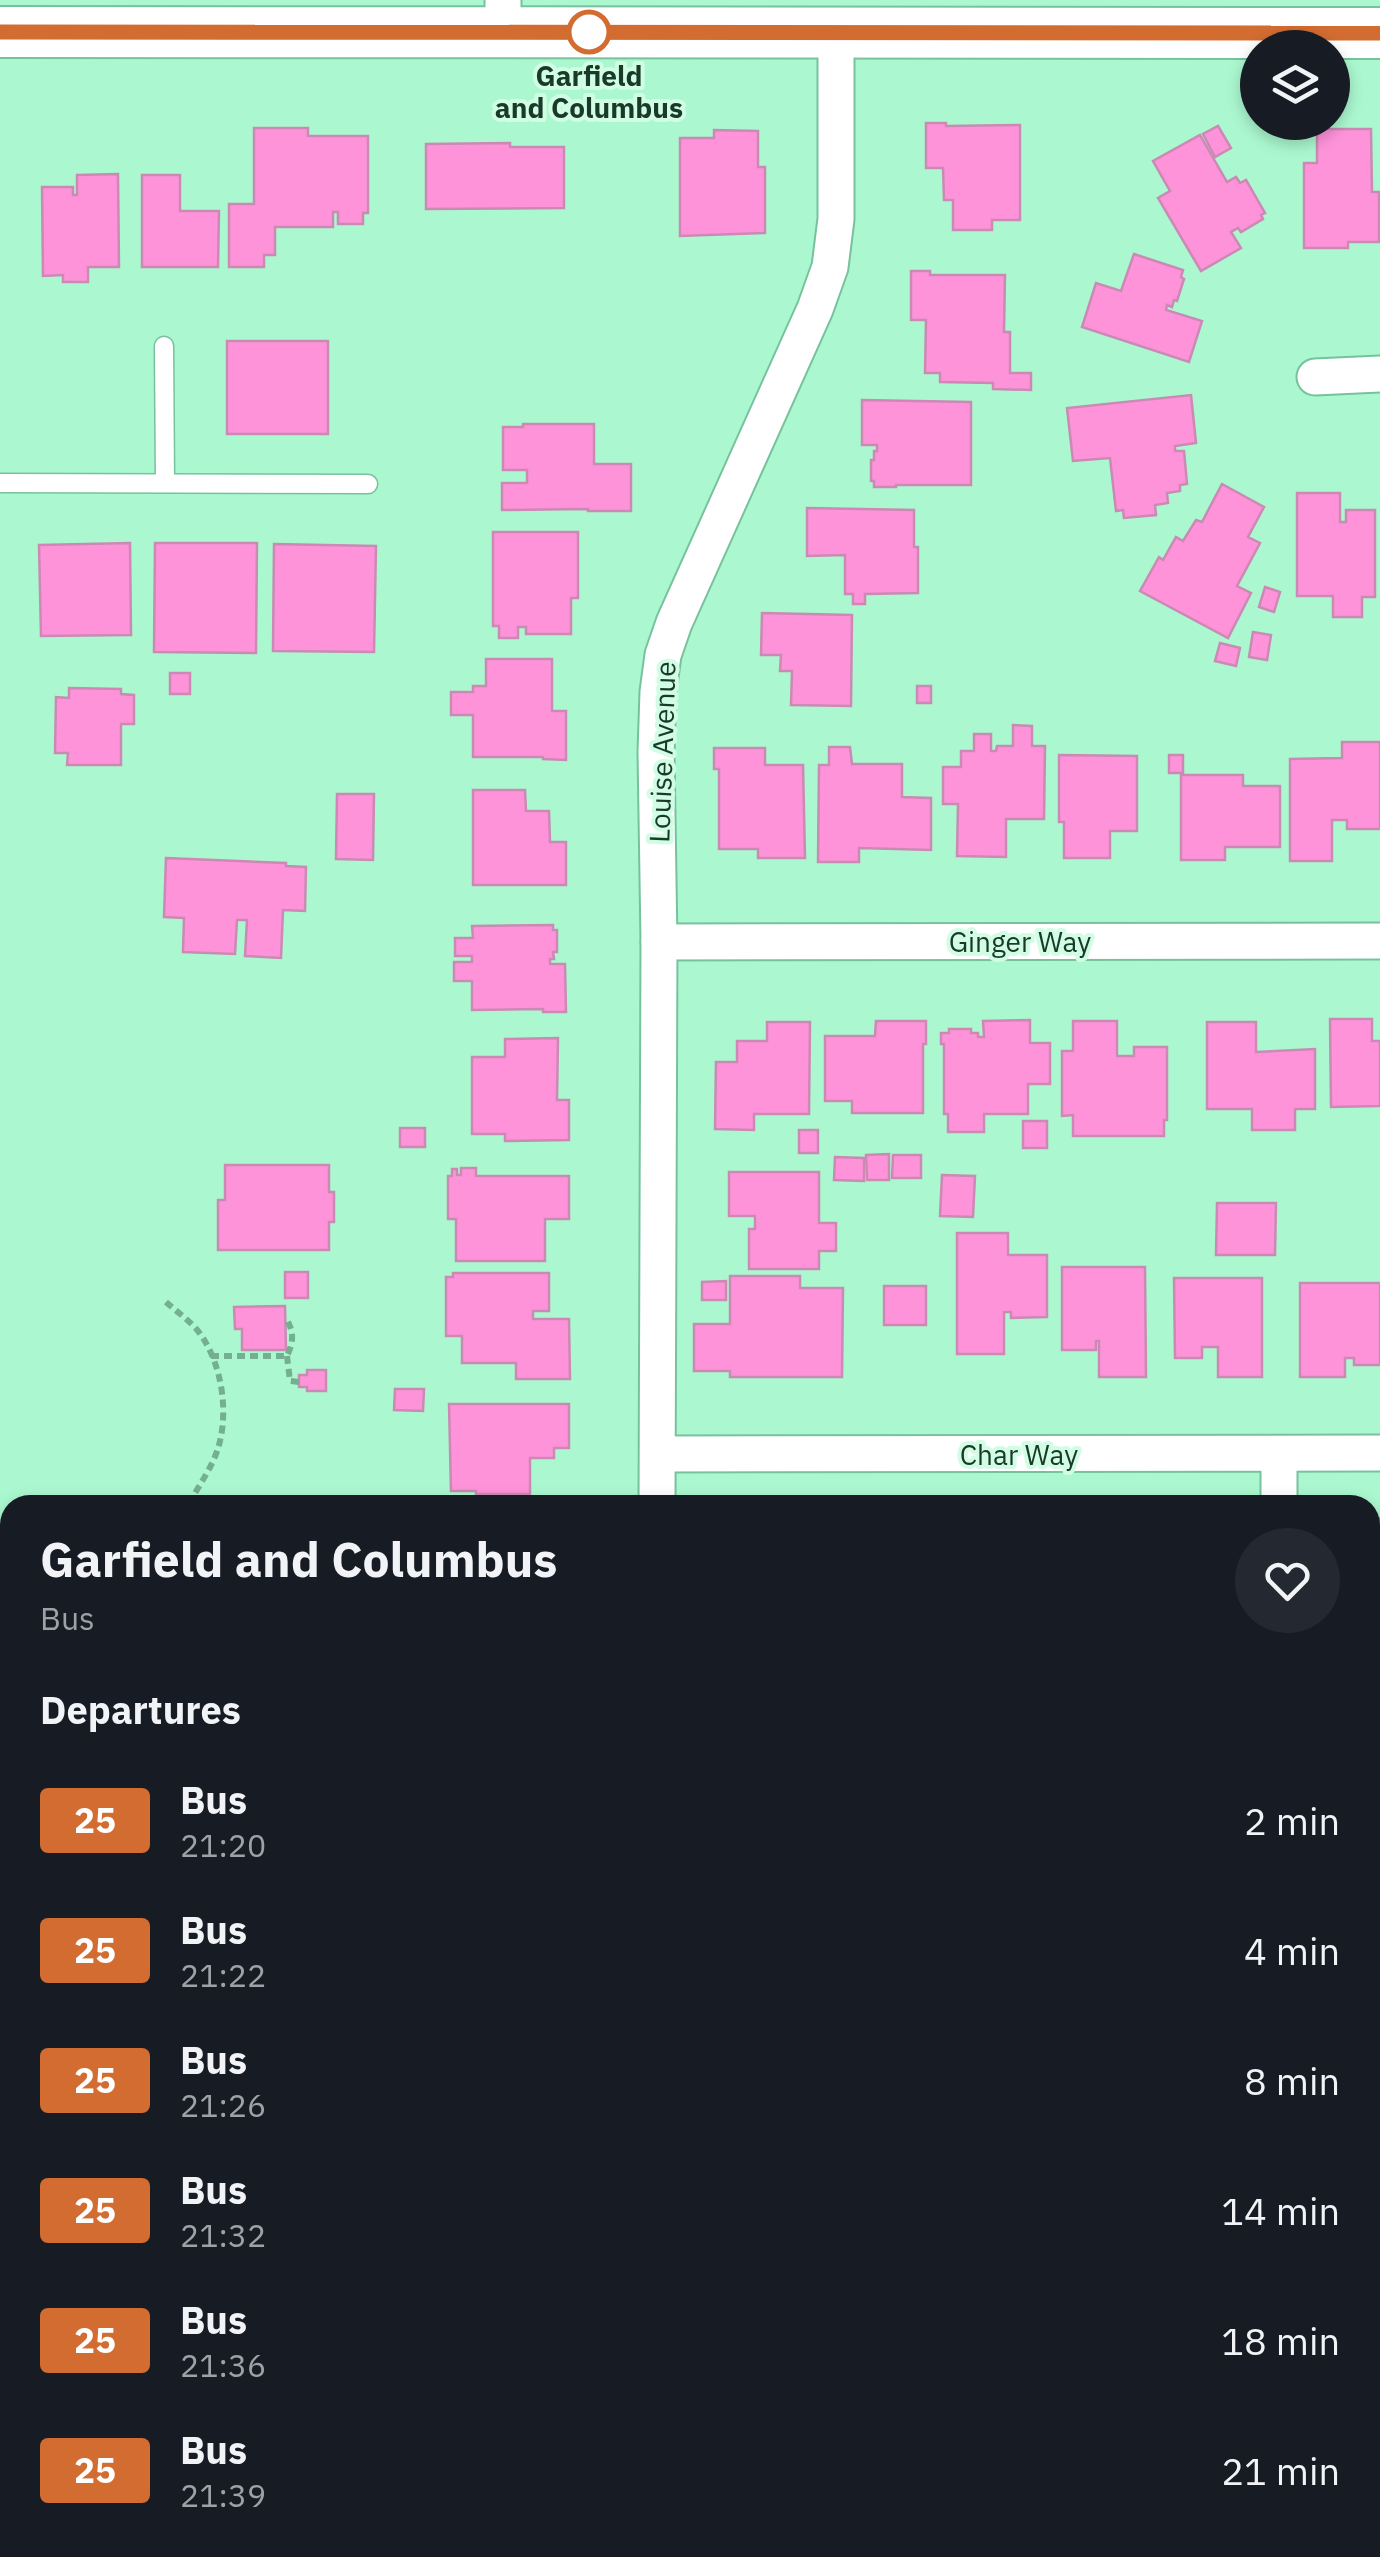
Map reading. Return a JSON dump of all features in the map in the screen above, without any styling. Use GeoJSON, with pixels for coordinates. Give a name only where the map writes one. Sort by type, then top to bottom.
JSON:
{"type":"FeatureCollection","features":[{"type":"Feature","properties":{"kind":"main road"},"geometry":{"type":"LineString","coordinates":[[0,32],[503,16],[836,33],[1087,25],[1368,27]]}},
{"type":"Feature","properties":{"kind":"street","name":"Louise Avenue"},"geometry":{"type":"LineString","coordinates":[[658,1495],[658,692],[663,655],[674,623],[815,309],[830,267],[836,219],[836,33]]}},
{"type":"Feature","properties":{"kind":"street"},"geometry":{"type":"LineString","coordinates":[[1314,377],[1380,374]]}},
{"type":"Feature","properties":{"kind":"street","name":"Ginger Way"},"geometry":{"type":"LineString","coordinates":[[659,942],[1380,941]]}},
{"type":"Feature","properties":{"kind":"street","name":"Char Way"},"geometry":{"type":"LineString","coordinates":[[658,1454],[1380,1453]]}},
{"type":"Feature","properties":{"kind":"street"},"geometry":{"type":"LineString","coordinates":[[1279,1454],[1279,1495]]}},
{"type":"Feature","properties":{"kind":"lane"},"geometry":{"type":"LineString","coordinates":[[164,346],[165,484]]}},
{"type":"Feature","properties":{"kind":"lane"},"geometry":{"type":"LineString","coordinates":[[0,484],[368,484]]}},
{"type":"Feature","properties":{"kind":"path"},"geometry":{"type":"LineString","coordinates":[[166,1302],[200,1332],[221,1385],[224,1414],[220,1442],[193,1495]]}},
{"type":"Feature","properties":{"kind":"path"},"geometry":{"type":"LineString","coordinates":[[286,1318],[293,1344],[287,1356],[290,1380],[300,1382]]}},
{"type":"Feature","properties":{"kind":"path"},"geometry":{"type":"LineString","coordinates":[[212,1356],[287,1356]]}},
{"type":"Feature","properties":{"kind":"building"},"geometry":{"type":"Polygon","coordinates":[[[926,123],[1020,125],[1020,220],[992,220],[992,230],[953,230],[953,200],[944,200],[943,168],[926,168],[926,123]]]}},
{"type":"Feature","properties":{"kind":"building"},"geometry":{"type":"Polygon","coordinates":[[[1218,126],[1231,148],[1215,157],[1203,134],[1218,126]]]}},
{"type":"Feature","properties":{"kind":"building"},"geometry":{"type":"Polygon","coordinates":[[[254,128],[308,128],[308,136],[368,136],[368,213],[363,213],[363,224],[338,224],[338,212],[333,212],[333,227],[275,227],[275,255],[264,255],[264,267],[229,267],[229,204],[254,204],[254,128]]]}},
{"type":"Feature","properties":{"kind":"building"},"geometry":{"type":"Polygon","coordinates":[[[1350,129],[1371,129],[1372,192],[1379,192],[1379,242],[1348,242],[1348,248],[1304,248],[1304,163],[1317,163],[1317,140],[1350,140],[1350,129]]]}},
{"type":"Feature","properties":{"kind":"building"},"geometry":{"type":"Polygon","coordinates":[[[714,130],[758,131],[758,167],[765,167],[765,233],[680,236],[680,138],[714,138],[714,130]]]}},
{"type":"Feature","properties":{"kind":"building"},"geometry":{"type":"Polygon","coordinates":[[[1200,135],[1227,182],[1236,177],[1240,183],[1246,180],[1265,213],[1261,215],[1263,219],[1241,232],[1238,228],[1231,232],[1241,248],[1201,271],[1158,198],[1170,191],[1153,161],[1200,135]]]}},
{"type":"Feature","properties":{"kind":"building"},"geometry":{"type":"Polygon","coordinates":[[[510,143],[510,147],[564,147],[564,208],[426,209],[426,144],[510,143]]]}},
{"type":"Feature","properties":{"kind":"building"},"geometry":{"type":"Polygon","coordinates":[[[118,174],[119,267],[88,267],[88,282],[63,282],[63,275],[43,276],[42,187],[73,187],[73,195],[77,195],[77,175],[118,174]]]}},
{"type":"Feature","properties":{"kind":"building"},"geometry":{"type":"Polygon","coordinates":[[[142,175],[180,175],[180,211],[219,211],[218,267],[142,267],[142,175]]]}},
{"type":"Feature","properties":{"kind":"building"},"geometry":{"type":"Polygon","coordinates":[[[1134,254],[1183,270],[1177,301],[1172,307],[1167,305],[1166,310],[1202,321],[1189,362],[1082,327],[1096,283],[1121,291],[1134,254]]]}},
{"type":"Feature","properties":{"kind":"building"},"geometry":{"type":"Polygon","coordinates":[[[911,271],[930,271],[930,275],[1005,275],[1004,332],[1010,332],[1010,373],[1031,373],[1031,390],[993,389],[993,383],[940,382],[940,373],[925,373],[926,320],[911,320],[911,271]]]}},
{"type":"Feature","properties":{"kind":"building"},"geometry":{"type":"Polygon","coordinates":[[[227,341],[328,341],[328,434],[227,434],[227,341]]]}},
{"type":"Feature","properties":{"kind":"building"},"geometry":{"type":"Polygon","coordinates":[[[1191,395],[1196,443],[1175,446],[1175,451],[1184,451],[1187,484],[1180,485],[1180,491],[1167,493],[1168,503],[1155,505],[1156,515],[1124,518],[1123,510],[1116,511],[1110,458],[1073,461],[1067,408],[1191,395]]]}},
{"type":"Feature","properties":{"kind":"building"},"geometry":{"type":"Polygon","coordinates":[[[862,400],[971,402],[971,485],[874,487],[871,460],[877,445],[862,445],[862,400]]]}},
{"type":"Feature","properties":{"kind":"building"},"geometry":{"type":"Polygon","coordinates":[[[594,424],[594,464],[631,464],[631,511],[502,510],[502,483],[527,483],[527,470],[503,470],[503,427],[594,424]]]}},
{"type":"Feature","properties":{"kind":"building"},"geometry":{"type":"Polygon","coordinates":[[[1222,484],[1264,507],[1248,537],[1260,543],[1237,586],[1251,593],[1228,638],[1140,591],[1159,557],[1163,560],[1176,537],[1183,541],[1196,520],[1202,522],[1222,484]]]}},
{"type":"Feature","properties":{"kind":"building"},"geometry":{"type":"Polygon","coordinates":[[[1297,493],[1340,493],[1340,522],[1346,522],[1346,510],[1375,510],[1375,597],[1362,597],[1362,617],[1333,617],[1333,596],[1297,596],[1297,493]]]}},
{"type":"Feature","properties":{"kind":"building"},"geometry":{"type":"Polygon","coordinates":[[[807,508],[914,510],[918,593],[865,594],[865,604],[853,604],[853,594],[845,594],[845,555],[807,556],[807,508]]]}},
{"type":"Feature","properties":{"kind":"building"},"geometry":{"type":"Polygon","coordinates":[[[493,532],[578,532],[578,598],[571,598],[571,634],[526,634],[526,627],[518,627],[518,638],[499,638],[499,626],[493,626],[493,532]]]}},
{"type":"Feature","properties":{"kind":"building"},"geometry":{"type":"Polygon","coordinates":[[[130,543],[131,635],[41,636],[39,545],[130,543]]]}},
{"type":"Feature","properties":{"kind":"building"},"geometry":{"type":"Polygon","coordinates":[[[155,543],[257,543],[256,653],[154,652],[155,543]]]}},
{"type":"Feature","properties":{"kind":"building"},"geometry":{"type":"Polygon","coordinates":[[[274,544],[376,546],[374,652],[273,651],[274,544]]]}},
{"type":"Feature","properties":{"kind":"building"},"geometry":{"type":"Polygon","coordinates":[[[1265,587],[1280,592],[1274,612],[1259,607],[1265,587]]]}},
{"type":"Feature","properties":{"kind":"building"},"geometry":{"type":"Polygon","coordinates":[[[762,613],[852,615],[851,706],[791,705],[792,671],[780,671],[781,655],[761,655],[762,613]]]}},
{"type":"Feature","properties":{"kind":"building"},"geometry":{"type":"Polygon","coordinates":[[[1253,632],[1271,635],[1267,660],[1249,657],[1253,632]]]}},
{"type":"Feature","properties":{"kind":"building"},"geometry":{"type":"Polygon","coordinates":[[[1220,643],[1240,648],[1236,666],[1215,661],[1220,643]]]}},
{"type":"Feature","properties":{"kind":"building"},"geometry":{"type":"Polygon","coordinates":[[[486,659],[552,659],[552,711],[566,711],[566,760],[473,757],[473,715],[451,715],[451,692],[473,692],[473,686],[486,686],[486,659]]]}},
{"type":"Feature","properties":{"kind":"building"},"geometry":{"type":"Polygon","coordinates":[[[170,673],[190,673],[190,694],[170,694],[170,673]]]}},
{"type":"Feature","properties":{"kind":"building"},"geometry":{"type":"Polygon","coordinates":[[[917,686],[931,686],[931,703],[917,703],[917,686]]]}},
{"type":"Feature","properties":{"kind":"building"},"geometry":{"type":"Polygon","coordinates":[[[69,688],[121,689],[121,694],[134,695],[134,724],[121,724],[121,765],[67,765],[68,753],[55,753],[56,697],[69,698],[69,688]]]}},
{"type":"Feature","properties":{"kind":"building"},"geometry":{"type":"Polygon","coordinates":[[[1013,725],[1032,726],[1032,746],[1045,746],[1044,819],[1006,819],[1006,857],[957,856],[958,804],[943,804],[943,767],[961,767],[961,751],[974,751],[974,734],[991,734],[991,751],[996,751],[997,746],[1013,746],[1013,725]]]}},
{"type":"Feature","properties":{"kind":"building"},"geometry":{"type":"Polygon","coordinates":[[[1342,742],[1380,742],[1380,829],[1347,829],[1347,820],[1332,820],[1332,861],[1290,861],[1290,759],[1342,758],[1342,742]]]}},
{"type":"Feature","properties":{"kind":"building"},"geometry":{"type":"Polygon","coordinates":[[[829,747],[850,747],[852,764],[902,764],[902,797],[931,798],[931,850],[859,848],[859,862],[818,862],[819,765],[829,765],[829,747]]]}},
{"type":"Feature","properties":{"kind":"building"},"geometry":{"type":"Polygon","coordinates":[[[714,748],[765,748],[765,765],[803,765],[805,858],[758,858],[758,849],[719,849],[719,769],[714,769],[714,748]]]}},
{"type":"Feature","properties":{"kind":"building"},"geometry":{"type":"Polygon","coordinates":[[[1059,755],[1137,756],[1137,831],[1110,831],[1110,858],[1064,858],[1064,822],[1059,822],[1059,755]]]}},
{"type":"Feature","properties":{"kind":"building"},"geometry":{"type":"Polygon","coordinates":[[[1169,755],[1183,755],[1183,773],[1169,773],[1169,755]]]}},
{"type":"Feature","properties":{"kind":"building"},"geometry":{"type":"Polygon","coordinates":[[[1181,775],[1243,775],[1243,786],[1280,786],[1280,847],[1225,847],[1225,860],[1181,860],[1181,775]]]}},
{"type":"Feature","properties":{"kind":"building"},"geometry":{"type":"Polygon","coordinates":[[[473,790],[525,790],[526,811],[549,811],[550,842],[566,842],[566,885],[473,885],[473,790]]]}},
{"type":"Feature","properties":{"kind":"building"},"geometry":{"type":"Polygon","coordinates":[[[337,794],[374,794],[373,860],[336,859],[337,794]]]}},
{"type":"Feature","properties":{"kind":"building"},"geometry":{"type":"Polygon","coordinates":[[[166,858],[306,867],[305,911],[283,910],[281,958],[245,956],[247,920],[237,920],[235,954],[183,952],[184,918],[164,917],[166,858]]]}},
{"type":"Feature","properties":{"kind":"building"},"geometry":{"type":"Polygon","coordinates":[[[553,925],[553,930],[557,930],[557,952],[553,952],[550,964],[565,964],[566,1012],[472,1010],[472,981],[454,981],[454,962],[472,962],[472,956],[455,956],[455,938],[473,938],[472,926],[553,925]]]}},
{"type":"Feature","properties":{"kind":"building"},"geometry":{"type":"Polygon","coordinates":[[[1330,1019],[1372,1019],[1372,1041],[1380,1041],[1380,1106],[1331,1107],[1330,1019]]]}},
{"type":"Feature","properties":{"kind":"building"},"geometry":{"type":"Polygon","coordinates":[[[1030,1020],[1030,1043],[1050,1043],[1050,1084],[1028,1084],[1028,1114],[984,1114],[984,1132],[948,1132],[941,1033],[971,1029],[971,1033],[984,1037],[983,1021],[1030,1020]]]}},
{"type":"Feature","properties":{"kind":"building"},"geometry":{"type":"Polygon","coordinates":[[[876,1021],[926,1021],[923,1113],[852,1113],[852,1101],[825,1101],[825,1036],[875,1036],[876,1021]]]}},
{"type":"Feature","properties":{"kind":"building"},"geometry":{"type":"Polygon","coordinates":[[[1073,1021],[1117,1021],[1117,1056],[1134,1056],[1134,1047],[1167,1047],[1164,1136],[1073,1136],[1073,1115],[1062,1116],[1062,1051],[1073,1051],[1073,1021]]]}},
{"type":"Feature","properties":{"kind":"building"},"geometry":{"type":"Polygon","coordinates":[[[767,1022],[810,1022],[809,1114],[754,1114],[754,1130],[715,1129],[716,1062],[737,1062],[737,1041],[767,1041],[767,1022]]]}},
{"type":"Feature","properties":{"kind":"building"},"geometry":{"type":"Polygon","coordinates":[[[1207,1022],[1256,1022],[1256,1052],[1315,1049],[1315,1109],[1295,1109],[1295,1130],[1252,1130],[1252,1109],[1207,1109],[1207,1022]]]}},
{"type":"Feature","properties":{"kind":"building"},"geometry":{"type":"Polygon","coordinates":[[[558,1038],[557,1100],[569,1100],[569,1140],[505,1141],[505,1134],[472,1134],[472,1057],[505,1057],[505,1039],[558,1038]]]}},
{"type":"Feature","properties":{"kind":"building"},"geometry":{"type":"Polygon","coordinates":[[[1023,1121],[1047,1121],[1047,1148],[1023,1148],[1023,1121]]]}},
{"type":"Feature","properties":{"kind":"building"},"geometry":{"type":"Polygon","coordinates":[[[400,1128],[425,1128],[425,1147],[400,1147],[400,1128]]]}},
{"type":"Feature","properties":{"kind":"building"},"geometry":{"type":"Polygon","coordinates":[[[799,1130],[818,1130],[818,1153],[799,1153],[799,1130]]]}},
{"type":"Feature","properties":{"kind":"building"},"geometry":{"type":"Polygon","coordinates":[[[889,1154],[889,1180],[867,1180],[866,1155],[889,1154]]]}},
{"type":"Feature","properties":{"kind":"building"},"geometry":{"type":"Polygon","coordinates":[[[893,1155],[921,1155],[921,1178],[892,1178],[893,1155]]]}},
{"type":"Feature","properties":{"kind":"building"},"geometry":{"type":"Polygon","coordinates":[[[835,1157],[864,1158],[864,1181],[834,1180],[835,1157]]]}},
{"type":"Feature","properties":{"kind":"building"},"geometry":{"type":"Polygon","coordinates":[[[225,1165],[329,1165],[334,1222],[329,1222],[329,1250],[218,1250],[218,1200],[225,1200],[225,1165]]]}},
{"type":"Feature","properties":{"kind":"building"},"geometry":{"type":"Polygon","coordinates":[[[461,1168],[476,1168],[476,1176],[569,1176],[569,1219],[545,1219],[545,1261],[456,1261],[456,1219],[448,1219],[448,1176],[452,1176],[452,1169],[461,1175],[461,1168]]]}},
{"type":"Feature","properties":{"kind":"building"},"geometry":{"type":"Polygon","coordinates":[[[729,1172],[819,1172],[819,1223],[836,1223],[836,1251],[819,1251],[819,1269],[749,1269],[749,1229],[755,1229],[755,1216],[729,1216],[729,1172]]]}},
{"type":"Feature","properties":{"kind":"building"},"geometry":{"type":"Polygon","coordinates":[[[942,1175],[975,1176],[973,1217],[940,1216],[942,1175]]]}},
{"type":"Feature","properties":{"kind":"building"},"geometry":{"type":"Polygon","coordinates":[[[1217,1203],[1276,1203],[1275,1255],[1216,1255],[1217,1203]]]}},
{"type":"Feature","properties":{"kind":"building"},"geometry":{"type":"Polygon","coordinates":[[[957,1233],[1008,1233],[1008,1255],[1047,1255],[1047,1317],[1011,1318],[1011,1312],[1004,1312],[1004,1354],[957,1354],[957,1233]]]}},
{"type":"Feature","properties":{"kind":"building"},"geometry":{"type":"Polygon","coordinates":[[[1062,1267],[1145,1267],[1146,1377],[1099,1377],[1099,1341],[1096,1350],[1062,1350],[1062,1267]]]}},
{"type":"Feature","properties":{"kind":"building"},"geometry":{"type":"Polygon","coordinates":[[[285,1272],[308,1272],[308,1298],[285,1298],[285,1272]]]}},
{"type":"Feature","properties":{"kind":"building"},"geometry":{"type":"Polygon","coordinates":[[[453,1273],[549,1273],[549,1311],[533,1311],[533,1319],[569,1319],[570,1379],[516,1379],[516,1363],[462,1363],[462,1336],[446,1336],[446,1277],[453,1277],[453,1273]]]}},
{"type":"Feature","properties":{"kind":"building"},"geometry":{"type":"Polygon","coordinates":[[[730,1276],[800,1276],[800,1288],[843,1288],[842,1377],[730,1377],[730,1371],[694,1371],[694,1324],[730,1324],[730,1276]]]}},
{"type":"Feature","properties":{"kind":"building"},"geometry":{"type":"Polygon","coordinates":[[[1174,1278],[1262,1278],[1262,1377],[1218,1377],[1218,1347],[1202,1347],[1202,1358],[1175,1358],[1174,1278]]]}},
{"type":"Feature","properties":{"kind":"building"},"geometry":{"type":"Polygon","coordinates":[[[726,1281],[726,1300],[702,1300],[702,1282],[726,1281]]]}},
{"type":"Feature","properties":{"kind":"building"},"geometry":{"type":"Polygon","coordinates":[[[1300,1283],[1380,1283],[1380,1365],[1354,1365],[1354,1358],[1345,1358],[1345,1377],[1300,1377],[1300,1283]]]}},
{"type":"Feature","properties":{"kind":"building"},"geometry":{"type":"Polygon","coordinates":[[[884,1286],[926,1286],[926,1325],[884,1325],[884,1286]]]}},
{"type":"Feature","properties":{"kind":"building"},"geometry":{"type":"Polygon","coordinates":[[[285,1306],[286,1350],[242,1350],[242,1329],[235,1329],[234,1307],[285,1306]]]}},
{"type":"Feature","properties":{"kind":"building"},"geometry":{"type":"Polygon","coordinates":[[[307,1370],[326,1370],[326,1391],[299,1387],[299,1375],[307,1375],[307,1370]]]}},
{"type":"Feature","properties":{"kind":"building"},"geometry":{"type":"Polygon","coordinates":[[[395,1389],[424,1389],[423,1411],[394,1410],[395,1389]]]}},
{"type":"Feature","properties":{"kind":"building"},"geometry":{"type":"Polygon","coordinates":[[[449,1404],[569,1404],[569,1448],[554,1448],[554,1458],[530,1458],[530,1494],[451,1491],[449,1404]]]}},
{"type":"Feature","properties":{"kind":"bus line","name":"25"},"geometry":{"type":"LineString","coordinates":[[0,32],[1380,33]]}},
{"type":"Feature","properties":{"kind":"place","name":"Garfield and Columbus"},"geometry":{"type":"Point","coordinates":[589,32]}}]}
